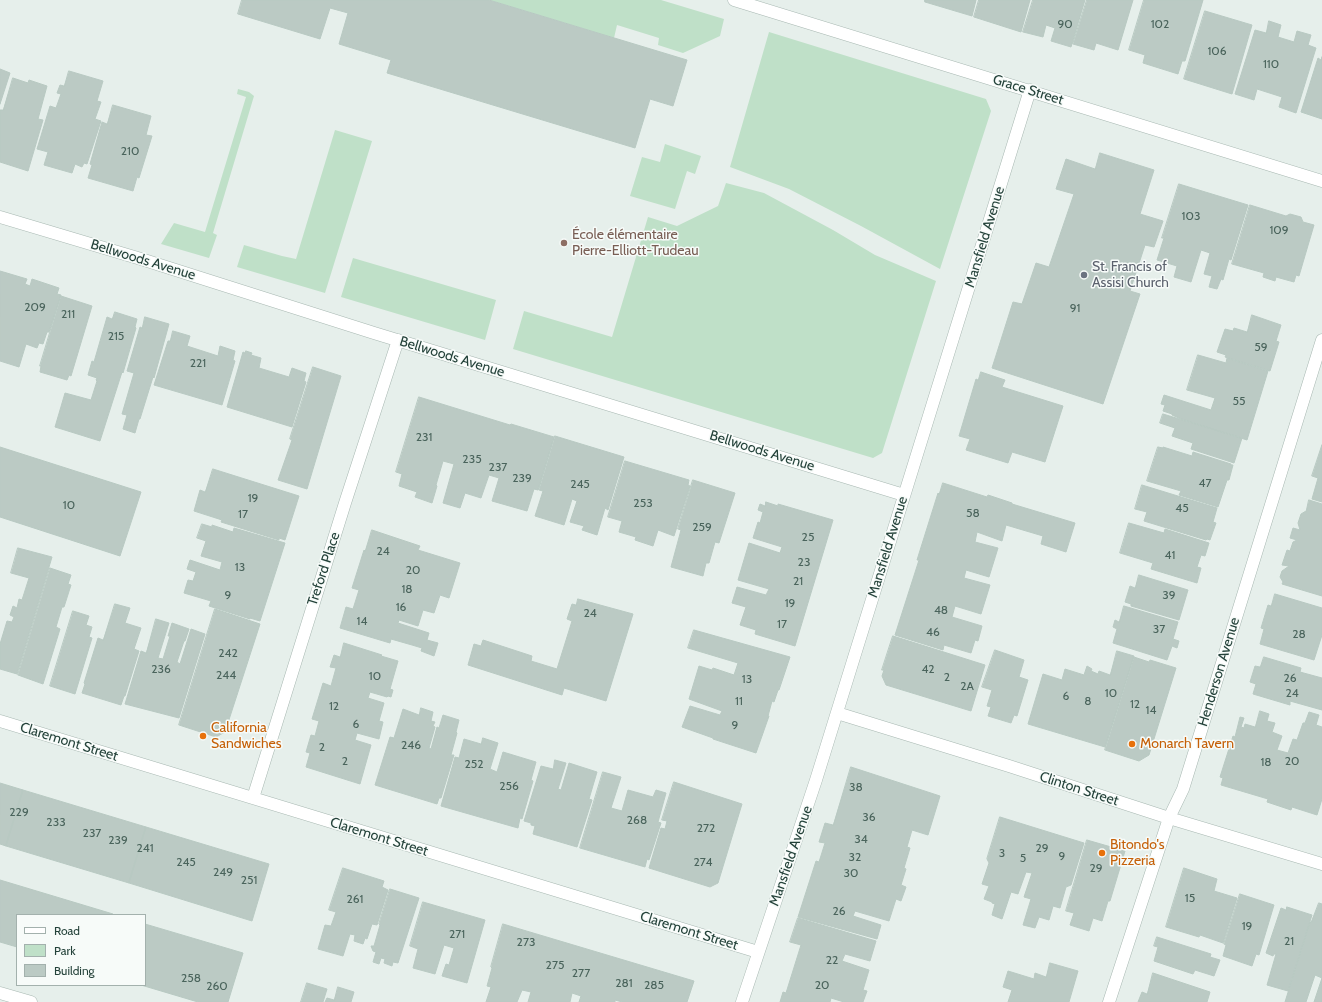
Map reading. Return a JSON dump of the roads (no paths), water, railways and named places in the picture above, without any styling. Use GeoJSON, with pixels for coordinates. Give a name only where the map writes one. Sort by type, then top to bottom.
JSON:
{"type":"FeatureCollection","features":[{"type":"Feature","properties":{"kind":"street","name":"Grace Street"},"geometry":{"type":"LineString","coordinates":[[734,0],[1322,181]]}},
{"type":"Feature","properties":{"kind":"street","name":"Mansfield Avenue"},"geometry":{"type":"LineString","coordinates":[[742,1002],[814,787],[1030,90]]}},
{"type":"Feature","properties":{"kind":"street","name":"Bellwoods Avenue"},"geometry":{"type":"LineString","coordinates":[[0,217],[904,495]]}},
{"type":"Feature","properties":{"kind":"street","name":"Treford Place"},"geometry":{"type":"LineString","coordinates":[[252,798],[338,524],[398,340]]}},
{"type":"Feature","properties":{"kind":"street","name":"Henderson Avenue"},"geometry":{"type":"LineString","coordinates":[[1109,1002],[1169,818],[1183,789],[1322,340]]}},
{"type":"Feature","properties":{"kind":"street","name":"Clinton Street"},"geometry":{"type":"LineString","coordinates":[[837,713],[1010,766],[1169,818],[1322,864]]}},
{"type":"Feature","properties":{"kind":"street","name":"Claremont Street"},"geometry":{"type":"LineString","coordinates":[[0,721],[758,952]]}},
{"type":"Feature","properties":{"kind":"street"},"geometry":{"type":"LineString","coordinates":[[0,993],[31,1002]]}},
{"type":"Feature","properties":{"kind":"place","name":"École élémentaire Pierre-Elliott-Trudeau"},"geometry":{"type":"Point","coordinates":[564,243]}},
{"type":"Feature","properties":{"kind":"place","name":"St. Francis of Assisi Church"},"geometry":{"type":"Point","coordinates":[1084,275]}},
{"type":"Feature","properties":{"kind":"place","name":"California Sandwiches"},"geometry":{"type":"Point","coordinates":[203,736]}},
{"type":"Feature","properties":{"kind":"place","name":"Monarch Tavern"},"geometry":{"type":"Point","coordinates":[1132,744]}},
{"type":"Feature","properties":{"kind":"place","name":"Bitondo's Pizzeria"},"geometry":{"type":"Point","coordinates":[1102,853]}}]}
